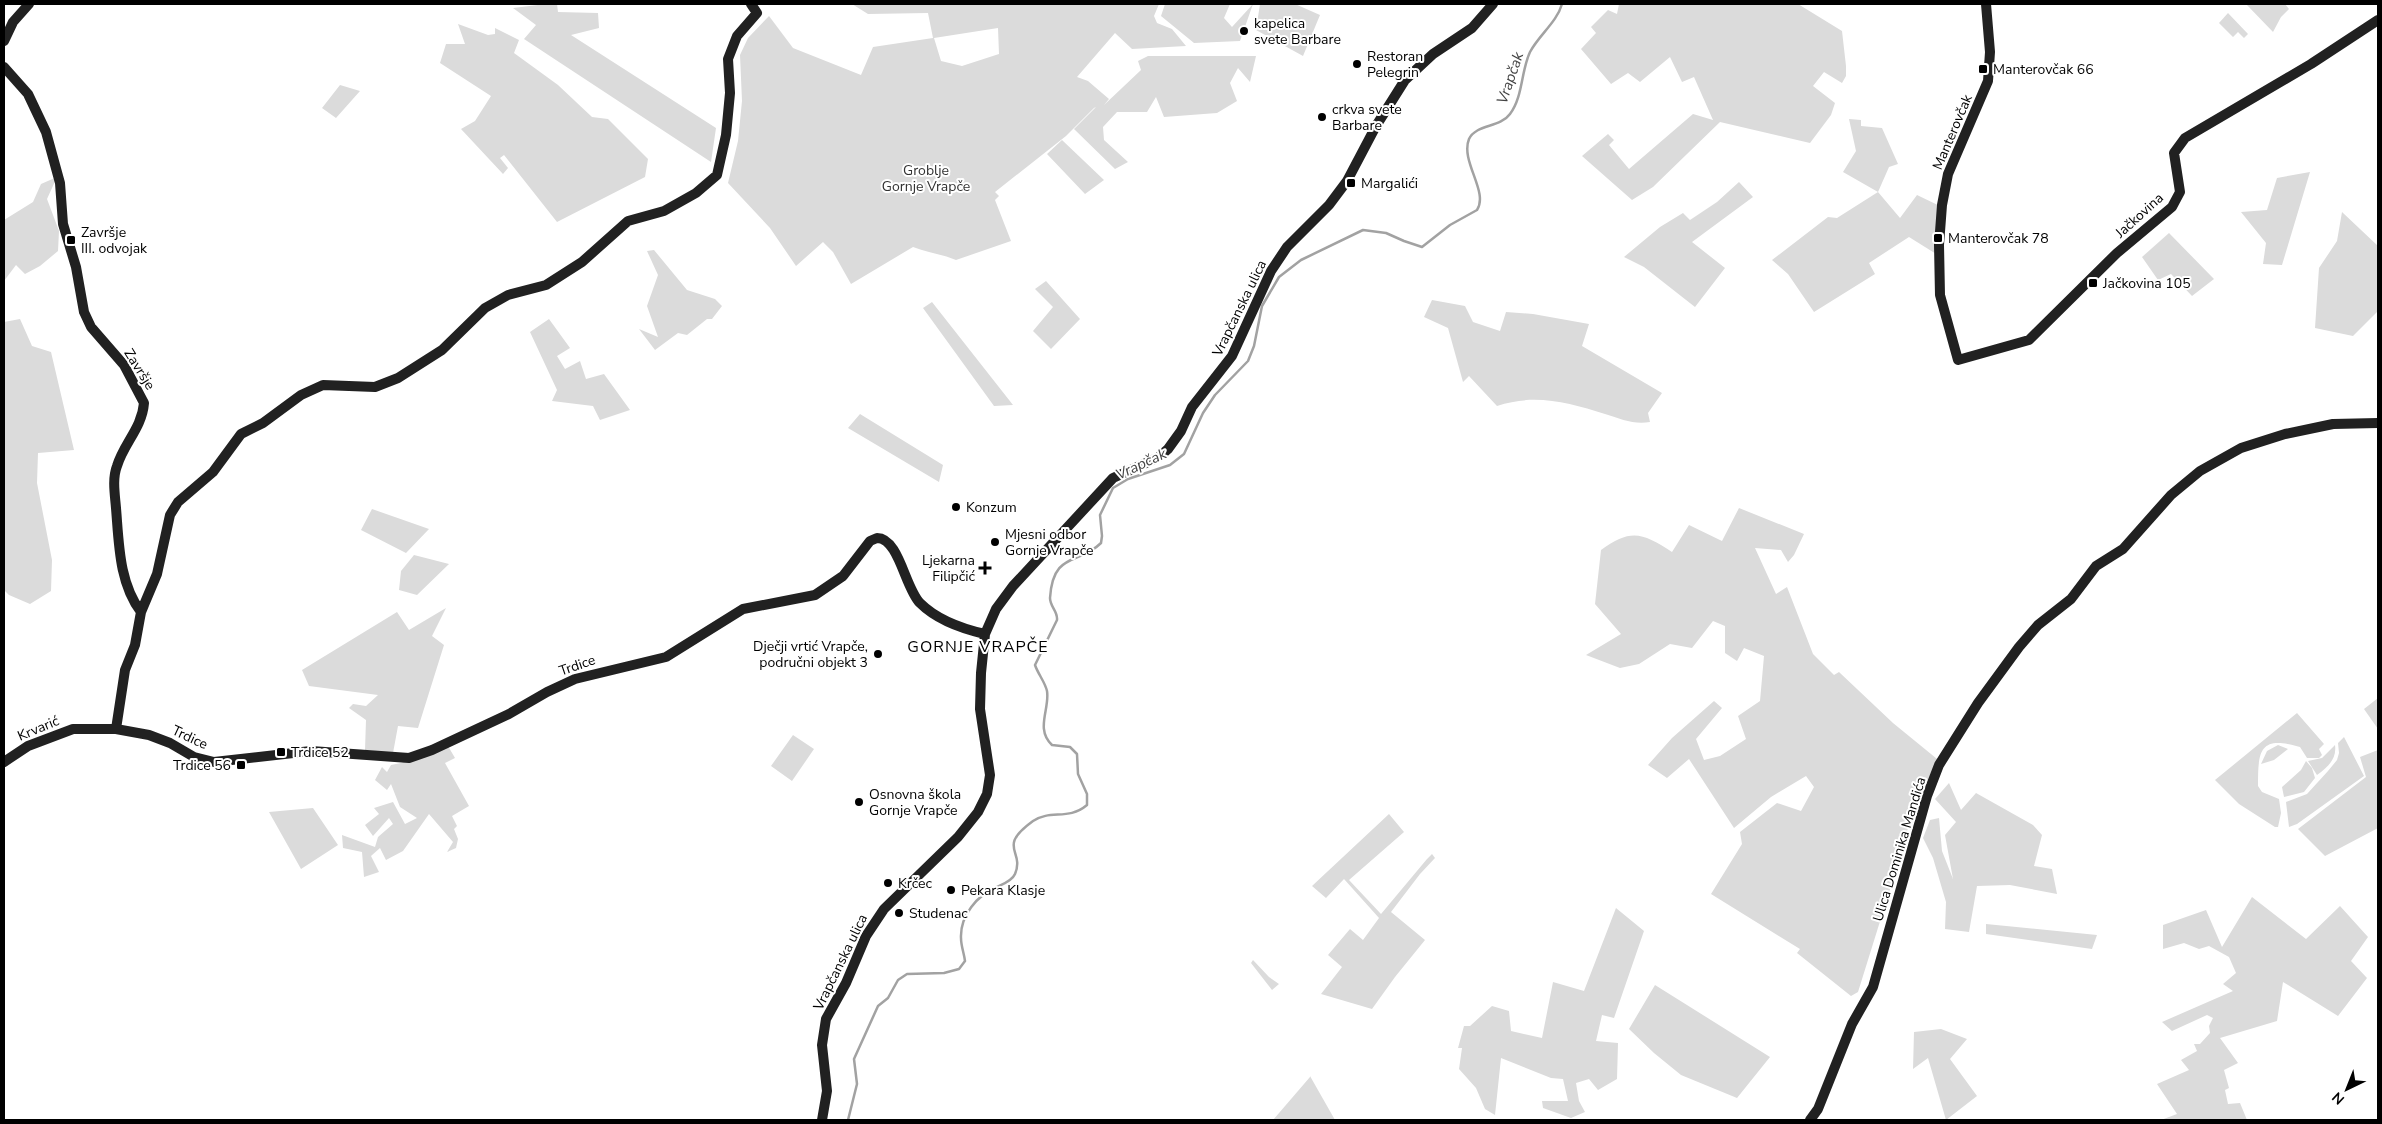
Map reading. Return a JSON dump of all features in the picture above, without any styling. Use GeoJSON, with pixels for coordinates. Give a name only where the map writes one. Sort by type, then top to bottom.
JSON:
{"type":"FeatureCollection","features":[{"type":"Feature","properties":{"kind":"street"},"geometry":{"type":"LineString","coordinates":[[4,41],[13,22],[29,4]]}},
{"type":"Feature","properties":{"kind":"street"},"geometry":{"type":"LineString","coordinates":[[116,729],[123,680],[135,645],[141,612],[157,574],[174,508],[213,472],[241,434],[263,423],[301,395],[323,385],[375,387],[398,378],[442,350],[485,308],[508,295],[546,285],[582,262],[628,221],[664,212],[687,200],[717,175],[726,135],[730,93],[728,60],[737,36],[757,13],[751,4]]}},
{"type":"Feature","properties":{"kind":"street","name":"Vrapčanska ulica"},"geometry":{"type":"LineString","coordinates":[[822,1120],[827,1091],[822,1044],[826,1019],[846,983],[874,922],[894,899],[937,859],[978,812],[986,794],[990,782],[980,709],[985,634],[1005,596],[1113,478],[1159,457],[1168,449],[1181,430],[1192,407],[1232,356],[1271,271],[1287,247],[1329,205],[1348,181],[1376,126],[1405,80],[1433,54],[1472,28],[1493,4]]}},
{"type":"Feature","properties":{"kind":"street","name":"Manterovčak"},"geometry":{"type":"LineString","coordinates":[[1958,360],[1940,295],[1939,245],[1942,205],[1948,174],[1988,80],[1990,52],[1986,4]]}},
{"type":"Feature","properties":{"kind":"street","name":"Jačkovina"},"geometry":{"type":"LineString","coordinates":[[1958,360],[2029,340],[2117,254],[2172,207],[2180,192],[2174,153],[2185,138],[2311,64],[2378,20]]}},
{"type":"Feature","properties":{"kind":"street","name":"Završje"},"geometry":{"type":"LineString","coordinates":[[4,67],[28,94],[46,132],[60,184],[62,215],[76,267],[84,312],[91,327],[124,365],[144,403],[137,428],[117,464],[115,487],[120,557],[133,601],[141,612]]}},
{"type":"Feature","properties":{"kind":"street","name":"Ulica Dominika Mandića"},"geometry":{"type":"LineString","coordinates":[[1810,1120],[1818,1109],[1852,1024],[1873,987],[1927,796],[1939,765],[1978,704],[2019,647],[2038,625],[2071,599],[2096,566],[2123,548],[2171,496],[2200,471],[2241,448],[2285,434],[2333,424],[2378,423]]}},
{"type":"Feature","properties":{"kind":"street","name":"Trdice"},"geometry":{"type":"LineString","coordinates":[[116,729],[160,738],[194,757],[214,762],[310,752],[409,758],[432,750],[509,714],[546,692],[575,679],[666,657],[744,609],[815,595],[843,576],[870,541],[877,538],[887,541],[893,548],[911,591],[919,602],[929,610],[961,627],[985,634]]}},
{"type":"Feature","properties":{"kind":"street","name":"Krvarić"},"geometry":{"type":"LineString","coordinates":[[4,762],[28,746],[73,729],[116,729]]}},
{"type":"Feature","properties":{"kind":"green space"},"geometry":{"type":"Polygon","coordinates":[[[557,4],[558,12],[598,13],[599,28],[571,35],[716,128],[711,162],[524,39],[536,25],[513,8],[557,4]]]}},
{"type":"Feature","properties":{"kind":"green space","name":"Groblje Gornje Vrapče"},"geometry":{"type":"Polygon","coordinates":[[[852,4],[1159,4],[1154,16],[1157,23],[1172,29],[1186,46],[1132,49],[1115,33],[1077,77],[1088,81],[1109,99],[1104,105],[1141,70],[1138,61],[1148,56],[1256,56],[1250,82],[1238,68],[1230,83],[1237,101],[1217,113],[1164,117],[1156,97],[1147,112],[1117,112],[1103,127],[1104,140],[1128,162],[1115,169],[1074,129],[1096,107],[1094,108],[1066,136],[995,192],[999,196],[995,200],[1011,241],[956,260],[913,247],[851,284],[833,252],[823,242],[796,266],[770,228],[728,183],[738,141],[742,101],[740,55],[748,38],[769,16],[793,48],[861,75],[873,47],[933,38],[928,13],[868,14],[852,4]],[[998,28],[934,38],[941,61],[962,66],[999,54],[998,28]]]}},
{"type":"Feature","properties":{"kind":"green space"},"geometry":{"type":"Polygon","coordinates":[[[1165,4],[1230,4],[1224,18],[1232,27],[1253,4],[1240,41],[1194,43],[1161,16],[1165,4]]]}},
{"type":"Feature","properties":{"kind":"green space"},"geometry":{"type":"Polygon","coordinates":[[[1260,4],[1295,4],[1320,15],[1303,56],[1256,30],[1260,4]]]}},
{"type":"Feature","properties":{"kind":"green space"},"geometry":{"type":"Polygon","coordinates":[[[1619,4],[1798,4],[1842,31],[1846,76],[1842,83],[1824,72],[1813,86],[1835,103],[1831,115],[1810,143],[1720,122],[1653,187],[1632,200],[1582,156],[1608,134],[1614,140],[1609,145],[1629,169],[1693,114],[1713,120],[1694,77],[1682,82],[1670,57],[1640,82],[1628,73],[1611,84],[1581,49],[1596,33],[1591,27],[1608,10],[1617,14],[1619,4]]]}},
{"type":"Feature","properties":{"kind":"green space"},"geometry":{"type":"Polygon","coordinates":[[[2246,4],[2285,4],[2289,9],[2281,17],[2273,32],[2246,4]]]}},
{"type":"Feature","properties":{"kind":"green space"},"geometry":{"type":"Polygon","coordinates":[[[2228,13],[2248,34],[2244,38],[2238,32],[2233,37],[2219,23],[2228,13]]]}},
{"type":"Feature","properties":{"kind":"green space"},"geometry":{"type":"Polygon","coordinates":[[[458,24],[488,35],[495,34],[495,28],[519,40],[514,53],[558,85],[592,117],[608,119],[648,159],[645,177],[557,222],[504,155],[500,158],[508,168],[503,174],[461,129],[475,121],[491,96],[440,63],[446,44],[465,44],[458,24]]]}},
{"type":"Feature","properties":{"kind":"green space"},"geometry":{"type":"Polygon","coordinates":[[[340,85],[360,91],[336,118],[322,108],[340,85]]]}},
{"type":"Feature","properties":{"kind":"green space"},"geometry":{"type":"Polygon","coordinates":[[[1849,119],[1861,120],[1861,126],[1882,128],[1898,164],[1889,167],[1878,192],[1843,172],[1856,151],[1849,119]]]}},
{"type":"Feature","properties":{"kind":"green space"},"geometry":{"type":"Polygon","coordinates":[[[1062,140],[1104,180],[1085,194],[1047,154],[1062,140]]]}},
{"type":"Feature","properties":{"kind":"green space"},"geometry":{"type":"Polygon","coordinates":[[[2310,172],[2282,265],[2263,264],[2266,243],[2241,212],[2267,210],[2277,178],[2310,172]]]}},
{"type":"Feature","properties":{"kind":"green space"},"geometry":{"type":"Polygon","coordinates":[[[57,177],[47,199],[59,231],[58,251],[40,266],[25,274],[16,265],[4,281],[4,220],[33,202],[41,184],[57,177]]]}},
{"type":"Feature","properties":{"kind":"green space"},"geometry":{"type":"Polygon","coordinates":[[[1739,182],[1753,197],[1692,242],[1725,268],[1695,307],[1644,267],[1624,257],[1660,227],[1683,213],[1690,220],[1717,202],[1739,182]]]}},
{"type":"Feature","properties":{"kind":"green space"},"geometry":{"type":"Polygon","coordinates":[[[1878,192],[1900,218],[1917,195],[1944,208],[1941,257],[1909,237],[1869,263],[1875,274],[1814,312],[1788,274],[1772,260],[1828,217],[1837,218],[1878,192]]]}},
{"type":"Feature","properties":{"kind":"green space"},"geometry":{"type":"Polygon","coordinates":[[[2342,212],[2378,246],[2378,311],[2353,336],[2315,328],[2319,268],[2337,241],[2342,212]]]}},
{"type":"Feature","properties":{"kind":"green space"},"geometry":{"type":"Polygon","coordinates":[[[2169,233],[2214,279],[2192,296],[2171,274],[2158,280],[2142,257],[2169,233]]]}},
{"type":"Feature","properties":{"kind":"green space"},"geometry":{"type":"Polygon","coordinates":[[[654,250],[687,290],[715,299],[722,306],[712,319],[707,319],[687,335],[678,333],[655,350],[639,329],[658,337],[647,306],[658,275],[647,251],[654,250]]]}},
{"type":"Feature","properties":{"kind":"green space"},"geometry":{"type":"Polygon","coordinates":[[[1046,281],[1080,319],[1051,349],[1033,331],[1053,307],[1035,289],[1046,281]]]}},
{"type":"Feature","properties":{"kind":"green space"},"geometry":{"type":"Polygon","coordinates":[[[1432,300],[1465,306],[1473,322],[1500,331],[1506,312],[1533,314],[1589,324],[1582,346],[1662,393],[1648,413],[1650,422],[1638,423],[1628,421],[1578,406],[1552,401],[1525,400],[1497,406],[1469,376],[1463,382],[1448,328],[1424,317],[1432,300]]]}},
{"type":"Feature","properties":{"kind":"green space"},"geometry":{"type":"Polygon","coordinates":[[[932,302],[1013,405],[994,406],[923,308],[932,302]]]}},
{"type":"Feature","properties":{"kind":"green space"},"geometry":{"type":"Polygon","coordinates":[[[20,319],[32,346],[51,352],[74,450],[38,453],[37,483],[52,560],[51,591],[30,604],[9,595],[4,590],[4,322],[20,319]]]}},
{"type":"Feature","properties":{"kind":"green space"},"geometry":{"type":"Polygon","coordinates":[[[549,319],[570,348],[557,356],[565,369],[580,361],[586,379],[604,374],[630,410],[600,420],[593,406],[552,401],[557,390],[530,332],[549,319]]]}},
{"type":"Feature","properties":{"kind":"green space"},"geometry":{"type":"Polygon","coordinates":[[[860,414],[943,465],[939,482],[848,428],[860,414]]]}},
{"type":"Feature","properties":{"kind":"green space"},"geometry":{"type":"Polygon","coordinates":[[[1739,508],[1804,534],[1794,555],[1788,562],[1781,550],[1755,548],[1776,594],[1787,587],[1813,654],[1834,675],[1839,672],[1893,723],[1942,763],[1932,770],[1907,831],[1896,843],[1901,854],[1858,992],[1851,996],[1797,953],[1800,949],[1711,894],[1742,844],[1740,832],[1777,803],[1801,811],[1814,787],[1806,776],[1771,797],[1734,828],[1689,759],[1667,778],[1648,765],[1672,738],[1714,701],[1722,708],[1696,739],[1704,760],[1720,756],[1746,739],[1738,716],[1760,701],[1764,656],[1744,648],[1737,661],[1725,653],[1725,626],[1713,621],[1692,648],[1670,644],[1639,664],[1620,668],[1586,655],[1621,634],[1595,604],[1601,550],[1621,538],[1637,536],[1645,537],[1672,552],[1689,525],[1722,541],[1739,508]]]}},
{"type":"Feature","properties":{"kind":"green space"},"geometry":{"type":"Polygon","coordinates":[[[372,509],[429,529],[406,553],[361,530],[372,509]]]}},
{"type":"Feature","properties":{"kind":"green space"},"geometry":{"type":"Polygon","coordinates":[[[414,555],[449,564],[417,595],[399,590],[401,571],[414,555]]]}},
{"type":"Feature","properties":{"kind":"green space"},"geometry":{"type":"Polygon","coordinates":[[[446,608],[432,636],[444,645],[418,728],[398,726],[393,753],[365,750],[366,720],[349,708],[353,704],[366,706],[378,695],[309,686],[302,670],[397,612],[409,630],[446,608]]]}},
{"type":"Feature","properties":{"kind":"green space"},"geometry":{"type":"Polygon","coordinates":[[[2378,698],[2378,729],[2364,709],[2378,698]]]}},
{"type":"Feature","properties":{"kind":"green space"},"geometry":{"type":"Polygon","coordinates":[[[2297,713],[2324,744],[2319,749],[2322,755],[2319,758],[2307,758],[2300,747],[2276,743],[2269,745],[2260,755],[2258,786],[2262,792],[2279,799],[2281,813],[2278,827],[2275,827],[2239,804],[2215,780],[2297,713]]]}},
{"type":"Feature","properties":{"kind":"green space"},"geometry":{"type":"Polygon","coordinates":[[[793,735],[814,749],[792,781],[771,766],[793,735]]]}},
{"type":"Feature","properties":{"kind":"green space"},"geometry":{"type":"Polygon","coordinates":[[[2344,737],[2364,776],[2297,824],[2289,827],[2286,802],[2307,794],[2328,771],[2337,760],[2339,753],[2338,743],[2344,737]]]}},
{"type":"Feature","properties":{"kind":"green space"},"geometry":{"type":"Polygon","coordinates":[[[2278,745],[2288,749],[2274,760],[2261,764],[2267,751],[2278,745]]]}},
{"type":"Feature","properties":{"kind":"green space"},"geometry":{"type":"Polygon","coordinates":[[[2335,745],[2333,759],[2317,775],[2308,761],[2322,758],[2335,745]]]}},
{"type":"Feature","properties":{"kind":"green space"},"geometry":{"type":"Polygon","coordinates":[[[448,746],[455,758],[445,763],[469,806],[452,816],[457,826],[454,829],[458,839],[456,848],[447,852],[453,842],[429,814],[403,851],[386,860],[380,848],[371,856],[379,872],[364,877],[362,852],[343,848],[342,835],[375,847],[378,837],[393,824],[389,818],[373,836],[365,825],[379,814],[374,808],[393,802],[405,824],[417,818],[400,807],[391,784],[387,790],[375,780],[382,767],[387,772],[391,765],[448,746]]]}},
{"type":"Feature","properties":{"kind":"green space"},"geometry":{"type":"Polygon","coordinates":[[[2378,750],[2378,828],[2325,856],[2298,829],[2366,777],[2360,757],[2378,750]]]}},
{"type":"Feature","properties":{"kind":"green space"},"geometry":{"type":"Polygon","coordinates":[[[2306,761],[2312,768],[2315,778],[2304,792],[2284,797],[2282,787],[2301,770],[2306,761]]]}},
{"type":"Feature","properties":{"kind":"green space"},"geometry":{"type":"Polygon","coordinates":[[[1949,783],[1961,810],[1976,793],[2033,825],[2042,835],[2034,866],[2052,869],[2057,894],[2010,885],[1977,886],[1969,932],[1945,929],[1946,902],[1933,858],[1923,838],[1930,820],[1939,818],[1942,851],[1953,879],[1945,835],[1956,822],[1935,799],[1949,783]]]}},
{"type":"Feature","properties":{"kind":"green space"},"geometry":{"type":"Polygon","coordinates":[[[313,808],[338,845],[301,869],[269,812],[313,808]]]}},
{"type":"Feature","properties":{"kind":"green space"},"geometry":{"type":"Polygon","coordinates":[[[1389,814],[1404,832],[1349,880],[1381,914],[1427,859],[1432,854],[1435,858],[1420,874],[1391,912],[1425,940],[1372,1009],[1321,994],[1342,967],[1328,955],[1350,929],[1363,940],[1379,918],[1344,879],[1326,898],[1312,886],[1389,814]]]}},
{"type":"Feature","properties":{"kind":"green space"},"geometry":{"type":"Polygon","coordinates":[[[2252,897],[2306,939],[2340,906],[2368,937],[2351,961],[2367,978],[2338,1016],[2283,982],[2277,1021],[2220,1038],[2238,1063],[2224,1070],[2229,1088],[2225,1090],[2228,1104],[2240,1103],[2247,1120],[2161,1120],[2177,1114],[2157,1084],[2189,1070],[2181,1060],[2197,1051],[2194,1044],[2200,1044],[2210,1033],[2209,1026],[2213,1018],[2207,1015],[2172,1031],[2162,1022],[2233,991],[2223,984],[2236,973],[2229,957],[2209,946],[2199,949],[2184,943],[2163,949],[2163,925],[2206,910],[2222,947],[2252,897]]]}},
{"type":"Feature","properties":{"kind":"green space"},"geometry":{"type":"Polygon","coordinates":[[[1616,908],[1644,931],[1614,1018],[1602,1015],[1596,1041],[1618,1043],[1617,1079],[1598,1090],[1589,1079],[1576,1083],[1579,1101],[1585,1112],[1571,1118],[1543,1108],[1542,1101],[1568,1101],[1563,1079],[1551,1078],[1501,1058],[1495,1115],[1485,1109],[1476,1088],[1459,1069],[1462,1048],[1458,1048],[1464,1026],[1470,1026],[1492,1006],[1509,1011],[1511,1031],[1542,1038],[1553,982],[1584,991],[1616,908]]]}},
{"type":"Feature","properties":{"kind":"green space"},"geometry":{"type":"Polygon","coordinates":[[[1986,924],[2097,935],[2092,949],[1986,934],[1986,924]]]}},
{"type":"Feature","properties":{"kind":"green space"},"geometry":{"type":"Polygon","coordinates":[[[1253,960],[1269,977],[1279,984],[1272,990],[1251,963],[1253,960]]]}},
{"type":"Feature","properties":{"kind":"green space"},"geometry":{"type":"Polygon","coordinates":[[[1655,985],[1770,1057],[1737,1098],[1681,1075],[1629,1029],[1655,985]]]}},
{"type":"Feature","properties":{"kind":"green space"},"geometry":{"type":"Polygon","coordinates":[[[1941,1029],[1967,1039],[1950,1059],[1977,1096],[1946,1120],[1928,1058],[1913,1069],[1914,1032],[1941,1029]]]}},
{"type":"Feature","properties":{"kind":"green space"},"geometry":{"type":"Polygon","coordinates":[[[1310,1077],[1335,1120],[1273,1120],[1310,1077]]]}},
{"type":"Feature","properties":{"kind":"waterway","name":"Vrapčak"},"geometry":{"type":"LineString","coordinates":[[848,1120],[857,1084],[854,1059],[878,1006],[888,998],[898,980],[907,974],[944,973],[959,969],[965,961],[961,944],[963,922],[971,907],[983,895],[1012,879],[1014,876],[1017,866],[1014,849],[1016,837],[1033,821],[1046,816],[1073,813],[1087,805],[1087,794],[1078,774],[1077,754],[1070,747],[1052,745],[1044,732],[1047,691],[1035,665],[1057,620],[1050,598],[1052,583],[1056,573],[1068,561],[1093,550],[1101,543],[1100,515],[1113,488],[1128,479],[1170,465],[1184,454],[1203,413],[1215,395],[1248,361],[1254,346],[1262,306],[1279,277],[1301,260],[1363,230],[1386,233],[1422,247],[1450,225],[1477,210],[1480,203],[1480,194],[1468,157],[1469,139],[1472,134],[1482,128],[1500,122],[1510,114],[1520,92],[1530,52],[1552,23],[1562,4]]}},
{"type":"Feature","properties":{"kind":"place","name":"kapelica svete Barbare"},"geometry":{"type":"Point","coordinates":[1244,31]}},
{"type":"Feature","properties":{"kind":"place","name":"Restoran Pelegrin"},"geometry":{"type":"Point","coordinates":[1357,64]}},
{"type":"Feature","properties":{"kind":"place","name":"Manterovčak 66"},"geometry":{"type":"Point","coordinates":[1983,69]}},
{"type":"Feature","properties":{"kind":"place","name":"crkva svete Barbare"},"geometry":{"type":"Point","coordinates":[1322,117]}},
{"type":"Feature","properties":{"kind":"place","name":"Margalići"},"geometry":{"type":"Point","coordinates":[1351,183]}},
{"type":"Feature","properties":{"kind":"place","name":"Manterovčak 78"},"geometry":{"type":"Point","coordinates":[1938,238]}},
{"type":"Feature","properties":{"kind":"place","name":"Završje III. odvojak"},"geometry":{"type":"Point","coordinates":[71,240]}},
{"type":"Feature","properties":{"kind":"place","name":"Jačkovina 105"},"geometry":{"type":"Point","coordinates":[2093,283]}},
{"type":"Feature","properties":{"kind":"place","name":"Konzum"},"geometry":{"type":"Point","coordinates":[956,507]}},
{"type":"Feature","properties":{"kind":"place","name":"Mjesni odbor Gornje Vrapče"},"geometry":{"type":"Point","coordinates":[995,542]}},
{"type":"Feature","properties":{"kind":"place","name":"Ljekarna Filipčić"},"geometry":{"type":"Point","coordinates":[985,568]}},
{"type":"Feature","properties":{"kind":"place","name":"Dječji vrtić Vrapče, područni objekt 3"},"geometry":{"type":"Point","coordinates":[878,654]}},
{"type":"Feature","properties":{"kind":"place","name":"Trdice 52"},"geometry":{"type":"Point","coordinates":[281,752]}},
{"type":"Feature","properties":{"kind":"place","name":"Trdice 56"},"geometry":{"type":"Point","coordinates":[241,765]}},
{"type":"Feature","properties":{"kind":"place","name":"Osnovna škola Gornje Vrapče"},"geometry":{"type":"Point","coordinates":[859,802]}},
{"type":"Feature","properties":{"kind":"place","name":"Krčec"},"geometry":{"type":"Point","coordinates":[888,883]}},
{"type":"Feature","properties":{"kind":"place","name":"Pekara Klasje"},"geometry":{"type":"Point","coordinates":[951,890]}},
{"type":"Feature","properties":{"kind":"place","name":"Studenac"},"geometry":{"type":"Point","coordinates":[899,913]}},
{"type":"Feature","properties":{"kind":"district","name":"GORNJE VRAPČE"},"geometry":{"type":"Point","coordinates":[978,646]}}]}
